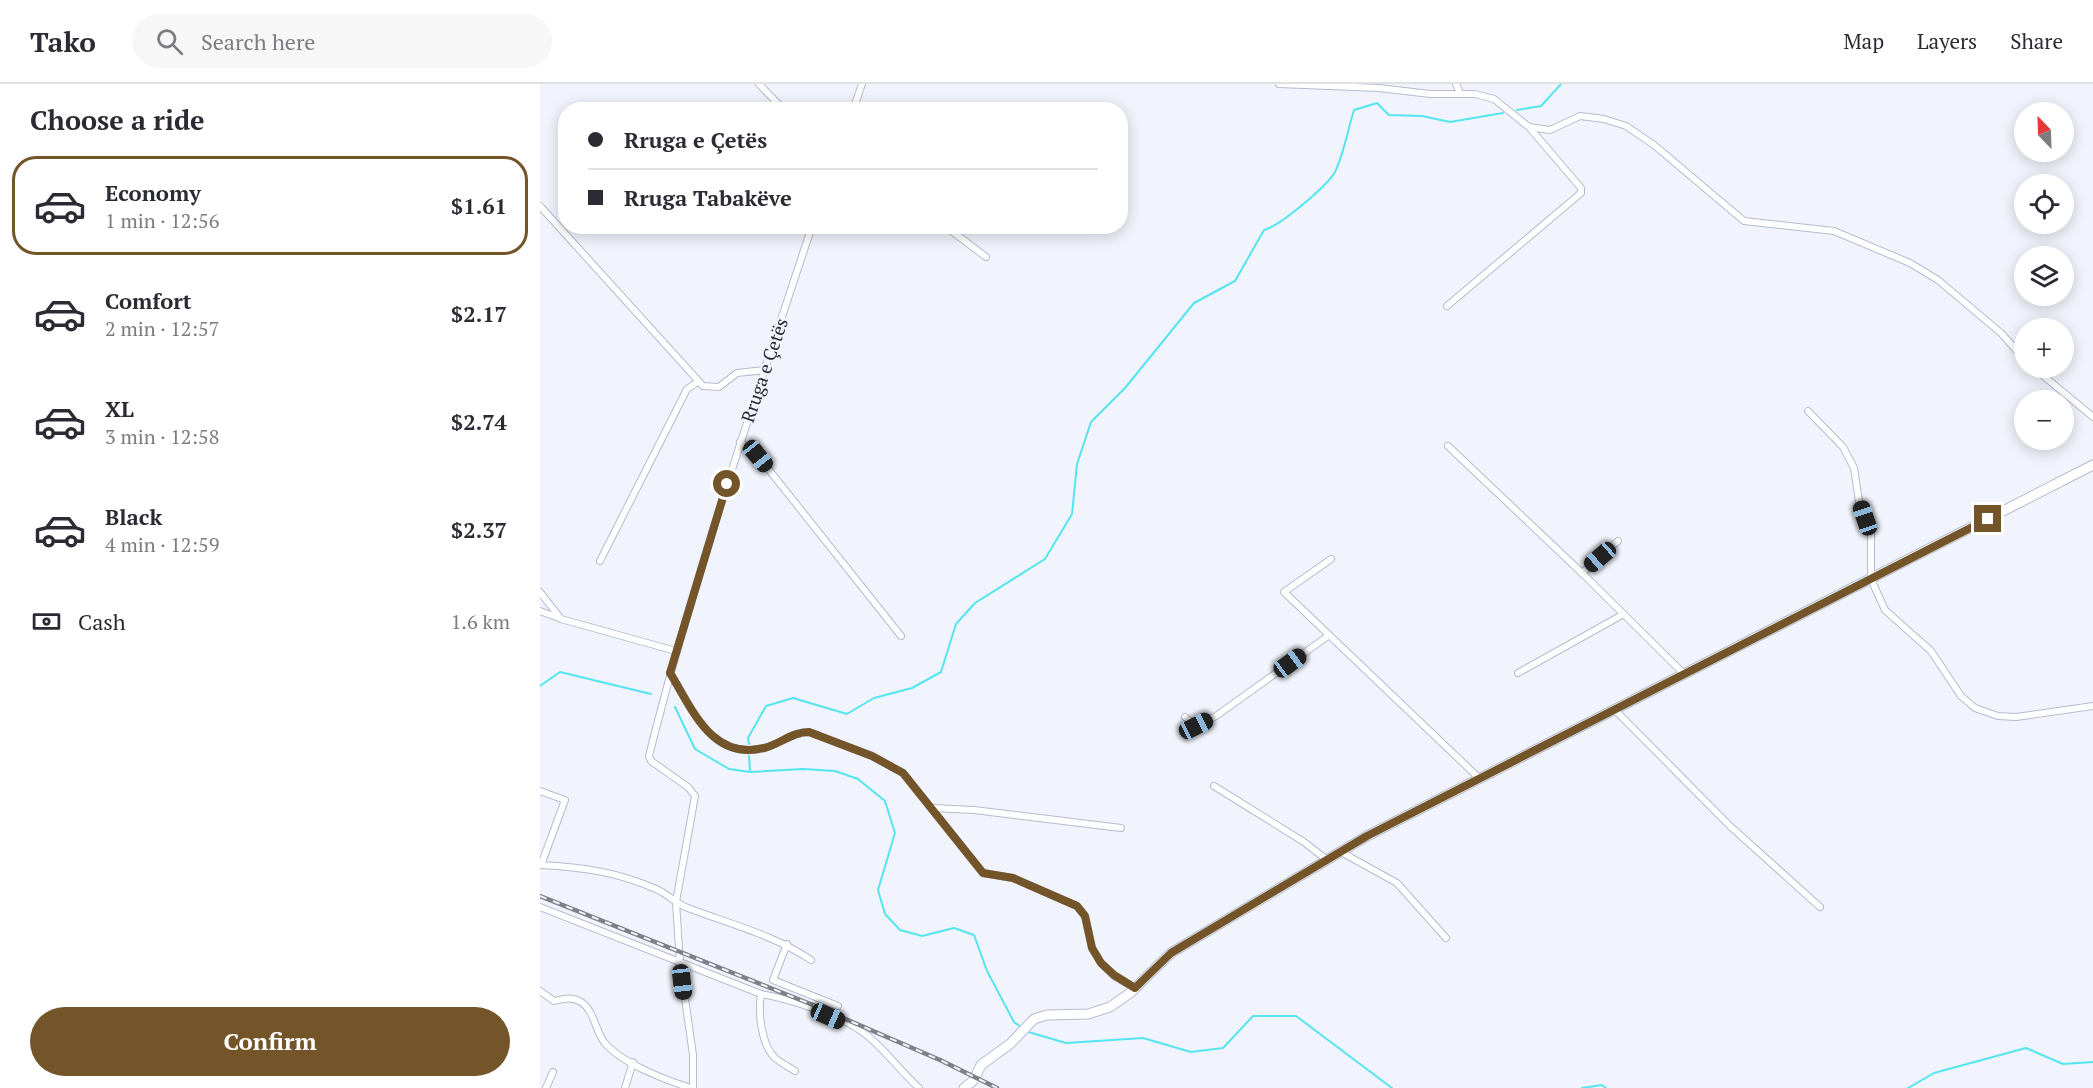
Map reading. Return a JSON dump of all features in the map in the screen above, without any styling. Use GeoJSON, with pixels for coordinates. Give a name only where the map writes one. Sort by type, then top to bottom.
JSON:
{"type":"FeatureCollection","features":[{"type":"Feature","properties":{"kind":"street"},"geometry":{"type":"LineString","coordinates":[[759,84],[776,102]]}},
{"type":"Feature","properties":{"kind":"street"},"geometry":{"type":"LineString","coordinates":[[856,102],[862,84]]}},
{"type":"Feature","properties":{"kind":"street"},"geometry":{"type":"LineString","coordinates":[[1279,84],[1379,88],[1430,94],[1460,93],[1494,99],[1529,127],[1581,188],[1581,193],[1447,306]]}},
{"type":"Feature","properties":{"kind":"street"},"geometry":{"type":"LineString","coordinates":[[1456,84],[1460,93]]}},
{"type":"Feature","properties":{"kind":"street"},"geometry":{"type":"LineString","coordinates":[[1529,127],[1550,130],[1580,116],[1604,119],[1626,126],[1654,145],[1744,221],[1834,231],[1910,263],[1938,280],[2001,333],[2014,348]]}},
{"type":"Feature","properties":{"kind":"street"},"geometry":{"type":"LineString","coordinates":[[540,206],[558,226]]}},
{"type":"Feature","properties":{"kind":"street"},"geometry":{"type":"LineString","coordinates":[[565,234],[698,382],[713,388],[737,373],[765,370]]}},
{"type":"Feature","properties":{"kind":"street","name":"Rruga e Çetës"},"geometry":{"type":"LineString","coordinates":[[676,902],[695,796],[688,787],[651,761],[649,756],[676,651],[740,442],[809,234]]}},
{"type":"Feature","properties":{"kind":"street"},"geometry":{"type":"LineString","coordinates":[[956,234],[986,257]]}},
{"type":"Feature","properties":{"kind":"street"},"geometry":{"type":"LineString","coordinates":[[2046,378],[2093,417]]}},
{"type":"Feature","properties":{"kind":"street"},"geometry":{"type":"LineString","coordinates":[[600,561],[687,389],[698,382]]}},
{"type":"Feature","properties":{"kind":"street"},"geometry":{"type":"LineString","coordinates":[[1809,411],[1843,447],[1854,468],[1859,501],[1871,534],[1871,579],[1885,610],[1931,651],[1961,696],[1975,708],[1998,716],[2016,717],[2093,706]]}},
{"type":"Feature","properties":{"kind":"street"},"geometry":{"type":"LineString","coordinates":[[740,442],[758,456],[901,636]]}},
{"type":"Feature","properties":{"kind":"street"},"geometry":{"type":"LineString","coordinates":[[1448,446],[1683,673]]}},
{"type":"Feature","properties":{"kind":"street"},"geometry":{"type":"LineString","coordinates":[[964,1088],[974,1080],[981,1065],[1002,1051],[1034,1019],[1047,1015],[1100,1012],[1119,1002],[1171,953],[1247,905],[1341,852],[1683,673],[2093,465]]}},
{"type":"Feature","properties":{"kind":"street"},"geometry":{"type":"LineString","coordinates":[[1582,573],[1618,541]]}},
{"type":"Feature","properties":{"kind":"street"},"geometry":{"type":"LineString","coordinates":[[1331,559],[1284,592],[1481,780]]}},
{"type":"Feature","properties":{"kind":"street"},"geometry":{"type":"LineString","coordinates":[[540,592],[561,619]]}},
{"type":"Feature","properties":{"kind":"street"},"geometry":{"type":"LineString","coordinates":[[540,611],[676,651]]}},
{"type":"Feature","properties":{"kind":"street"},"geometry":{"type":"LineString","coordinates":[[1518,673],[1622,615]]}},
{"type":"Feature","properties":{"kind":"street"},"geometry":{"type":"LineString","coordinates":[[1185,717],[1196,726],[1216,716],[1328,636]]}},
{"type":"Feature","properties":{"kind":"street"},"geometry":{"type":"LineString","coordinates":[[670,673],[697,721],[724,744],[740,749],[756,750],[798,733],[814,734],[872,756],[903,773],[983,873],[1013,878],[1077,906],[1085,916],[1092,948],[1101,963],[1114,975],[1135,988]]}},
{"type":"Feature","properties":{"kind":"street"},"geometry":{"type":"LineString","coordinates":[[1614,709],[1730,826],[1820,907]]}},
{"type":"Feature","properties":{"kind":"street"},"geometry":{"type":"LineString","coordinates":[[1214,786],[1304,842],[1327,860]]}},
{"type":"Feature","properties":{"kind":"street"},"geometry":{"type":"LineString","coordinates":[[540,790],[565,800],[541,865],[605,870],[660,891],[676,902],[787,944],[811,960]]}},
{"type":"Feature","properties":{"kind":"street"},"geometry":{"type":"LineString","coordinates":[[933,808],[974,810],[1121,828]]}},
{"type":"Feature","properties":{"kind":"street"},"geometry":{"type":"LineString","coordinates":[[1341,852],[1397,883],[1446,938]]}},
{"type":"Feature","properties":{"kind":"street"},"geometry":{"type":"LineString","coordinates":[[540,991],[554,1001],[571,997],[582,1003],[602,1040],[611,1050],[667,1080],[692,1088],[693,1054],[680,963],[676,902]]}},
{"type":"Feature","properties":{"kind":"street"},"geometry":{"type":"LineString","coordinates":[[540,907],[761,994],[786,998],[861,1031],[919,1088]]}},
{"type":"Feature","properties":{"kind":"street"},"geometry":{"type":"LineString","coordinates":[[787,944],[773,980],[838,1006]]}},
{"type":"Feature","properties":{"kind":"street"},"geometry":{"type":"LineString","coordinates":[[761,994],[760,1022],[768,1044],[774,1057],[795,1071]]}},
{"type":"Feature","properties":{"kind":"street"},"geometry":{"type":"LineString","coordinates":[[625,1088],[633,1062]]}},
{"type":"Feature","properties":{"kind":"street"},"geometry":{"type":"LineString","coordinates":[[540,1084],[545,1088],[553,1072]]}},
{"type":"Feature","properties":{"kind":"waterway"},"geometry":{"type":"LineString","coordinates":[[1517,110],[1541,106],[1561,84]]}},
{"type":"Feature","properties":{"kind":"waterway"},"geometry":{"type":"LineString","coordinates":[[749,744],[748,738],[766,706],[793,698],[847,714],[874,698],[912,688],[941,672],[956,624],[975,603],[1045,559],[1072,514],[1077,464],[1091,422],[1125,388],[1194,303],[1235,281],[1264,230],[1291,214],[1330,178],[1341,157],[1354,110],[1377,103],[1389,115],[1422,116],[1450,122],[1503,113]]}},
{"type":"Feature","properties":{"kind":"waterway"},"geometry":{"type":"LineString","coordinates":[[540,686],[560,672],[651,694]]}},
{"type":"Feature","properties":{"kind":"waterway"},"geometry":{"type":"LineString","coordinates":[[675,707],[695,749],[729,769],[750,772],[803,769],[835,771],[858,779],[885,801],[895,833],[878,890],[885,914],[900,930],[922,936],[954,928],[974,935],[987,971],[1014,1022],[1021,1027]]}},
{"type":"Feature","properties":{"kind":"waterway"},"geometry":{"type":"LineString","coordinates":[[749,756],[750,771]]}},
{"type":"Feature","properties":{"kind":"waterway"},"geometry":{"type":"LineString","coordinates":[[1025,1031],[1066,1043],[1143,1038],[1191,1052],[1223,1048],[1253,1016],[1296,1016],[1392,1088]]}},
{"type":"Feature","properties":{"kind":"waterway"},"geometry":{"type":"LineString","coordinates":[[1908,1088],[1934,1073],[2026,1048],[2063,1064],[2093,1062]]}},
{"type":"Feature","properties":{"kind":"waterway"},"geometry":{"type":"LineString","coordinates":[[1582,1088],[1602,1085],[1606,1088]]}},
{"type":"Feature","properties":{"kind":"railway"},"geometry":{"type":"LineString","coordinates":[[540,896],[813,1005],[940,1060],[997,1088]]}},
{"type":"Feature","properties":{"kind":"route"},"geometry":{"type":"LineString","coordinates":[[727,484],[670,673],[697,721],[717,740],[740,749],[756,750],[769,747],[798,733],[809,732],[872,756],[903,773],[983,873],[1000,874],[1013,878],[1052,893],[1077,906],[1085,916],[1092,948],[1101,963],[1114,975],[1135,988],[1171,953],[1247,905],[1367,836],[1481,780],[1683,673],[1988,519]]}}]}
